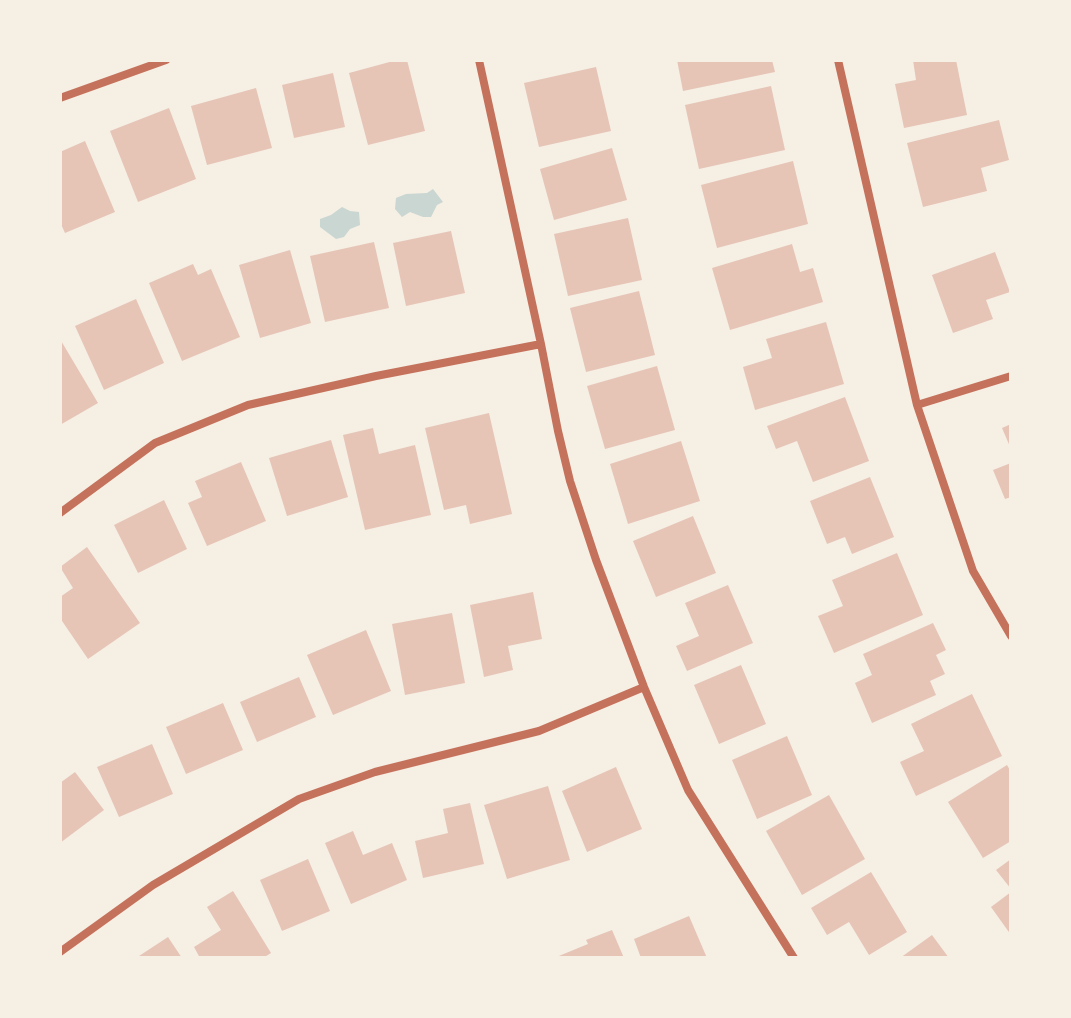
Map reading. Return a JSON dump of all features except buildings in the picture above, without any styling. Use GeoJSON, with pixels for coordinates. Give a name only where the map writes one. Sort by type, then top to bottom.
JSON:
{"type":"FeatureCollection","features":[{"type":"Feature","properties":{"kind":"street"},"geometry":{"type":"LineString","coordinates":[[60,98],[166,60]]}},
{"type":"Feature","properties":{"kind":"street"},"geometry":{"type":"LineString","coordinates":[[479,60],[558,431],[570,481],[596,560],[644,687],[688,790],[794,958]]}},
{"type":"Feature","properties":{"kind":"street"},"geometry":{"type":"LineString","coordinates":[[838,60],[917,405],[973,571],[1011,636]]}},
{"type":"Feature","properties":{"kind":"street"},"geometry":{"type":"LineString","coordinates":[[60,513],[155,443],[248,405],[541,344]]}},
{"type":"Feature","properties":{"kind":"street"},"geometry":{"type":"LineString","coordinates":[[917,405],[1011,376]]}},
{"type":"Feature","properties":{"kind":"street"},"geometry":{"type":"LineString","coordinates":[[60,952],[153,885],[299,799],[375,772],[539,731],[644,687]]}},
{"type":"Feature","properties":{"kind":"shaded area"},"geometry":{"type":"Polygon","coordinates":[[[433,189],[443,202],[437,205],[431,217],[410,212],[402,217],[395,209],[396,198],[427,193],[433,189]]]}},
{"type":"Feature","properties":{"kind":"shaded area"},"geometry":{"type":"Polygon","coordinates":[[[342,207],[359,212],[360,225],[336,239],[320,227],[320,219],[342,207]]]}}]}
